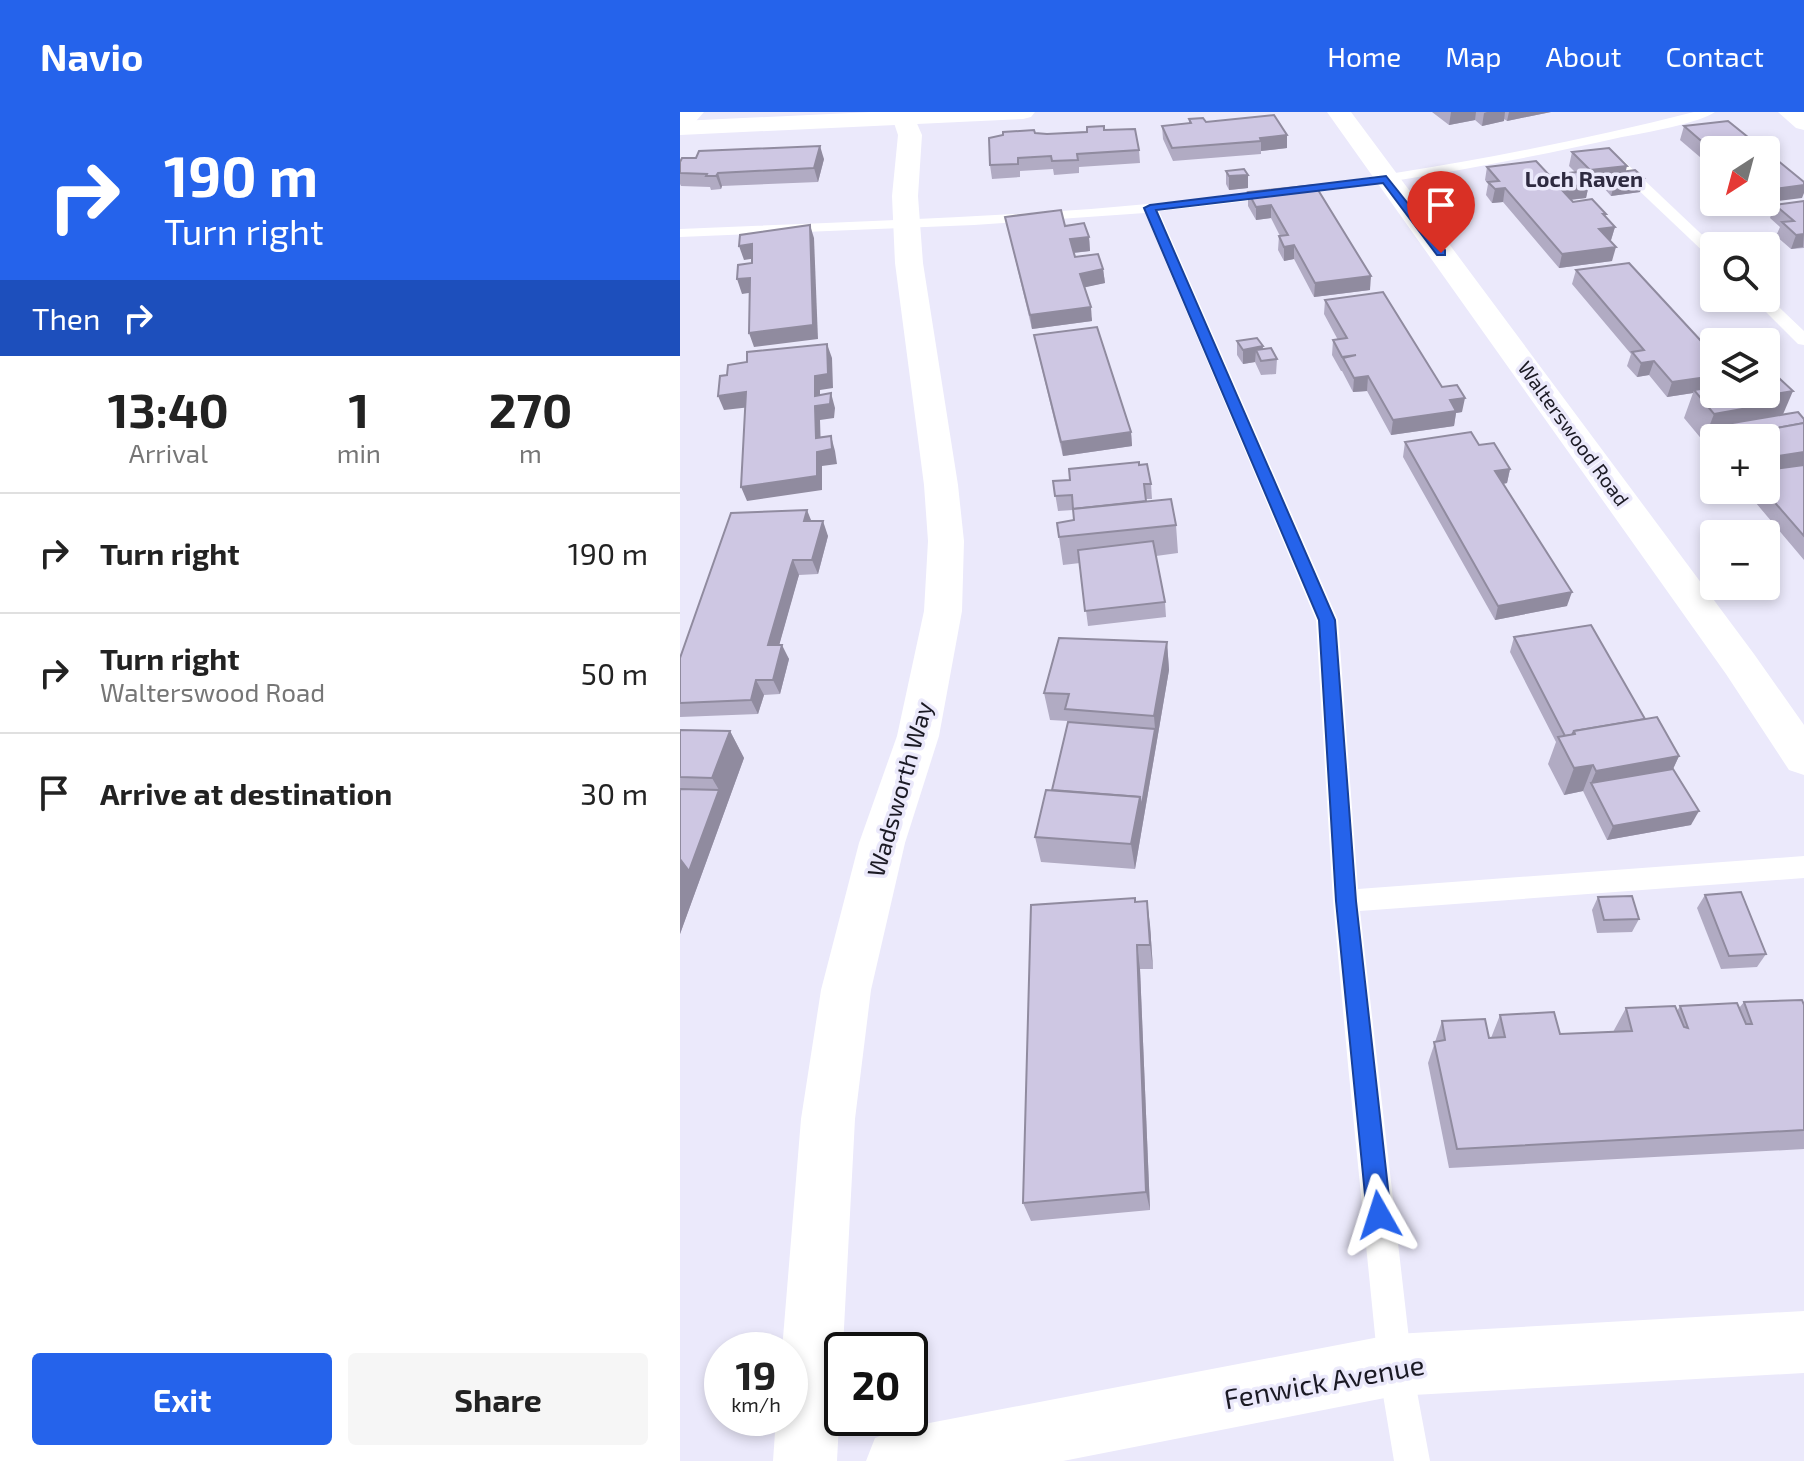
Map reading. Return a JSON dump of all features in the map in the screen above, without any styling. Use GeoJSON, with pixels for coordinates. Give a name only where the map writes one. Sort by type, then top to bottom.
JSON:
{"type":"FeatureCollection","features":[{"type":"Feature","properties":{"kind":"street"},"geometry":{"type":"LineString","coordinates":[[680,126],[692,112]]}},
{"type":"Feature","properties":{"kind":"street"},"geometry":{"type":"LineString","coordinates":[[680,126],[1023,112]]}},
{"type":"Feature","properties":{"kind":"street","name":"Walterswood Road"},"geometry":{"type":"LineString","coordinates":[[1339,112],[1722,638],[1804,758]]}},
{"type":"Feature","properties":{"kind":"street"},"geometry":{"type":"LineString","coordinates":[[1790,112],[1804,123]]}},
{"type":"Feature","properties":{"kind":"street","name":"Wadsworth Way"},"geometry":{"type":"LineString","coordinates":[[805,1461],[828,1119],[846,990],[882,843],[918,736],[943,611],[946,541],[905,223],[910,135],[902,115]]}},
{"type":"Feature","properties":{"kind":"street","name":"Fenwick Avenue"},"geometry":{"type":"LineString","coordinates":[[898,1461],[1395,1365],[1804,1342]]}},
{"type":"Feature","properties":{"kind":"lane"},"geometry":{"type":"LineString","coordinates":[[680,233],[1150,208],[1386,179],[1596,142],[1709,112]]}},
{"type":"Feature","properties":{"kind":"lane"},"geometry":{"type":"LineString","coordinates":[[1596,142],[1700,241]]}},
{"type":"Feature","properties":{"kind":"lane"},"geometry":{"type":"LineString","coordinates":[[1150,208],[1327,620],[1346,901],[1395,1365],[1412,1461]]}},
{"type":"Feature","properties":{"kind":"lane"},"geometry":{"type":"LineString","coordinates":[[1775,312],[1804,340]]}},
{"type":"Feature","properties":{"kind":"lane"},"geometry":{"type":"LineString","coordinates":[[1346,901],[1804,867]]}},
{"type":"Feature","properties":{"kind":"building"},"geometry":{"type":"Polygon","coordinates":[[[1274,115],[1287,135],[1260,138],[1261,141],[1172,148],[1162,126],[1191,123],[1189,119],[1203,118],[1206,122],[1274,115]]]}},
{"type":"Feature","properties":{"kind":"building"},"geometry":{"type":"Polygon","coordinates":[[[1728,121],[1747,136],[1700,136],[1700,140],[1684,126],[1728,121]]]}},
{"type":"Feature","properties":{"kind":"building"},"geometry":{"type":"Polygon","coordinates":[[[1104,126],[1104,130],[1135,129],[1139,150],[1077,154],[1078,160],[1052,161],[1051,156],[1018,158],[1018,164],[990,165],[989,138],[1003,135],[1003,132],[1087,132],[1087,127],[1104,126]]]}},
{"type":"Feature","properties":{"kind":"building"},"geometry":{"type":"Polygon","coordinates":[[[820,146],[814,168],[718,173],[716,176],[680,173],[682,158],[696,158],[699,151],[820,146]]]}},
{"type":"Feature","properties":{"kind":"building"},"geometry":{"type":"Polygon","coordinates":[[[1609,148],[1627,166],[1590,170],[1572,152],[1609,148]]]}},
{"type":"Feature","properties":{"kind":"building"},"geometry":{"type":"Polygon","coordinates":[[[1536,161],[1549,175],[1577,172],[1589,184],[1560,188],[1573,202],[1592,199],[1615,227],[1599,229],[1616,247],[1562,254],[1505,188],[1495,189],[1488,182],[1499,181],[1487,167],[1536,161]]]}},
{"type":"Feature","properties":{"kind":"building"},"geometry":{"type":"Polygon","coordinates":[[[1780,162],[1804,182],[1804,185],[1780,188],[1780,162]]]}},
{"type":"Feature","properties":{"kind":"building"},"geometry":{"type":"Polygon","coordinates":[[[1244,169],[1248,175],[1229,176],[1226,171],[1244,169]]]}},
{"type":"Feature","properties":{"kind":"building"},"geometry":{"type":"Polygon","coordinates":[[[1635,170],[1644,178],[1615,182],[1606,174],[1635,170]]]}},
{"type":"Feature","properties":{"kind":"building"},"geometry":{"type":"Polygon","coordinates":[[[1315,185],[1371,276],[1315,283],[1294,245],[1284,247],[1279,236],[1288,235],[1271,205],[1256,207],[1248,192],[1315,185]]]}},
{"type":"Feature","properties":{"kind":"building"},"geometry":{"type":"Polygon","coordinates":[[[1804,201],[1804,234],[1796,235],[1782,222],[1794,221],[1780,209],[1780,204],[1804,201]]]}},
{"type":"Feature","properties":{"kind":"building"},"geometry":{"type":"Polygon","coordinates":[[[1061,210],[1065,226],[1084,223],[1089,237],[1070,239],[1075,257],[1098,254],[1103,269],[1080,274],[1091,307],[1030,315],[1005,217],[1061,210]]]}},
{"type":"Feature","properties":{"kind":"building"},"geometry":{"type":"Polygon","coordinates":[[[810,225],[813,325],[749,333],[750,278],[737,279],[738,265],[752,263],[752,244],[739,246],[740,235],[810,225]]]}},
{"type":"Feature","properties":{"kind":"building"},"geometry":{"type":"Polygon","coordinates":[[[1629,263],[1700,340],[1700,378],[1672,382],[1654,361],[1641,363],[1632,352],[1644,350],[1576,270],[1629,263]]]}},
{"type":"Feature","properties":{"kind":"building"},"geometry":{"type":"Polygon","coordinates":[[[1383,292],[1442,387],[1457,385],[1465,398],[1450,400],[1456,411],[1393,420],[1368,376],[1354,378],[1343,358],[1356,355],[1342,357],[1333,340],[1347,338],[1325,300],[1383,292]]]}},
{"type":"Feature","properties":{"kind":"building"},"geometry":{"type":"Polygon","coordinates":[[[1097,327],[1131,432],[1061,442],[1034,335],[1097,327]]]}},
{"type":"Feature","properties":{"kind":"building"},"geometry":{"type":"Polygon","coordinates":[[[1257,338],[1263,346],[1243,350],[1237,341],[1257,338]]]}},
{"type":"Feature","properties":{"kind":"building"},"geometry":{"type":"Polygon","coordinates":[[[827,344],[828,374],[815,376],[815,396],[831,393],[830,404],[815,406],[816,438],[831,436],[832,449],[817,452],[817,476],[741,487],[746,392],[718,396],[720,376],[727,375],[728,365],[747,362],[747,352],[827,344]]]}},
{"type":"Feature","properties":{"kind":"building"},"geometry":{"type":"Polygon","coordinates":[[[1271,348],[1277,359],[1261,361],[1256,350],[1271,348]]]}},
{"type":"Feature","properties":{"kind":"building"},"geometry":{"type":"Polygon","coordinates":[[[1780,379],[1793,391],[1780,393],[1780,379]]]}},
{"type":"Feature","properties":{"kind":"building"},"geometry":{"type":"Polygon","coordinates":[[[1709,408],[1748,408],[1714,414],[1709,408]]]}},
{"type":"Feature","properties":{"kind":"building"},"geometry":{"type":"Polygon","coordinates":[[[1798,412],[1804,419],[1804,423],[1780,427],[1780,424],[1727,424],[1798,412]]]}},
{"type":"Feature","properties":{"kind":"building"},"geometry":{"type":"Polygon","coordinates":[[[1804,423],[1804,452],[1780,456],[1780,427],[1804,423]]]}},
{"type":"Feature","properties":{"kind":"building"},"geometry":{"type":"Polygon","coordinates":[[[1471,432],[1479,445],[1494,443],[1510,469],[1495,471],[1572,592],[1498,606],[1405,442],[1471,432]]]}},
{"type":"Feature","properties":{"kind":"building"},"geometry":{"type":"Polygon","coordinates":[[[1139,462],[1139,465],[1147,464],[1151,484],[1144,484],[1146,501],[1073,509],[1072,495],[1055,496],[1053,481],[1070,480],[1069,469],[1139,462]]]}},
{"type":"Feature","properties":{"kind":"building"},"geometry":{"type":"Polygon","coordinates":[[[1804,465],[1804,536],[1776,504],[1780,504],[1780,468],[1804,465]]]}},
{"type":"Feature","properties":{"kind":"building"},"geometry":{"type":"Polygon","coordinates":[[[1171,499],[1176,525],[1059,537],[1057,523],[1074,520],[1073,509],[1171,499]]]}},
{"type":"Feature","properties":{"kind":"building"},"geometry":{"type":"Polygon","coordinates":[[[807,510],[804,521],[823,521],[812,560],[793,560],[791,566],[768,645],[782,645],[773,680],[756,680],[751,700],[680,703],[680,658],[731,513],[807,510]]]}},
{"type":"Feature","properties":{"kind":"building"},"geometry":{"type":"Polygon","coordinates":[[[1153,541],[1165,602],[1085,611],[1078,550],[1153,541]]]}},
{"type":"Feature","properties":{"kind":"building"},"geometry":{"type":"Polygon","coordinates":[[[1591,625],[1645,719],[1574,731],[1572,735],[1565,736],[1514,637],[1591,625]]]}},
{"type":"Feature","properties":{"kind":"building"},"geometry":{"type":"Polygon","coordinates":[[[1059,638],[1167,642],[1154,716],[1065,709],[1069,694],[1044,693],[1059,638]]]}},
{"type":"Feature","properties":{"kind":"building"},"geometry":{"type":"Polygon","coordinates":[[[1657,717],[1679,756],[1596,771],[1593,765],[1574,768],[1558,737],[1575,734],[1574,731],[1657,717]]]}},
{"type":"Feature","properties":{"kind":"building"},"geometry":{"type":"Polygon","coordinates":[[[1068,722],[1155,729],[1141,810],[1140,797],[1052,790],[1068,722]]]}},
{"type":"Feature","properties":{"kind":"building"},"geometry":{"type":"Polygon","coordinates":[[[680,730],[730,731],[712,778],[680,777],[680,730]]]}},
{"type":"Feature","properties":{"kind":"building"},"geometry":{"type":"Polygon","coordinates":[[[1673,769],[1699,811],[1613,826],[1591,783],[1673,769]]]}},
{"type":"Feature","properties":{"kind":"building"},"geometry":{"type":"Polygon","coordinates":[[[680,789],[719,790],[689,871],[680,859],[680,789]]]}},
{"type":"Feature","properties":{"kind":"building"},"geometry":{"type":"Polygon","coordinates":[[[1046,790],[1140,797],[1131,844],[1035,837],[1046,790]]]}},
{"type":"Feature","properties":{"kind":"building"},"geometry":{"type":"Polygon","coordinates":[[[1741,892],[1766,954],[1729,956],[1705,895],[1741,892]]]}},
{"type":"Feature","properties":{"kind":"building"},"geometry":{"type":"Polygon","coordinates":[[[1632,896],[1639,919],[1604,920],[1598,897],[1632,896]]]}},
{"type":"Feature","properties":{"kind":"building"},"geometry":{"type":"Polygon","coordinates":[[[1135,898],[1135,902],[1147,901],[1150,945],[1137,945],[1146,1192],[1023,1203],[1031,905],[1135,898]]]}},
{"type":"Feature","properties":{"kind":"building"},"geometry":{"type":"Polygon","coordinates":[[[1802,1000],[1804,1130],[1457,1149],[1434,1042],[1445,1040],[1442,1021],[1485,1019],[1489,1038],[1505,1037],[1500,1015],[1554,1012],[1560,1034],[1632,1031],[1626,1008],[1675,1006],[1684,1027],[1688,1028],[1680,1006],[1737,1003],[1746,1024],[1752,1024],[1744,1002],[1802,1000]]]}},
{"type":"Feature","properties":{"kind":"district","name":"Loch Raven"},"geometry":{"type":"Point","coordinates":[1584,178]}},
{"type":"Feature","properties":{"kind":"route"},"geometry":{"type":"LineString","coordinates":[[1379,1215],[1346,901],[1327,620],[1150,208],[1386,179],[1441,253]]}}]}
